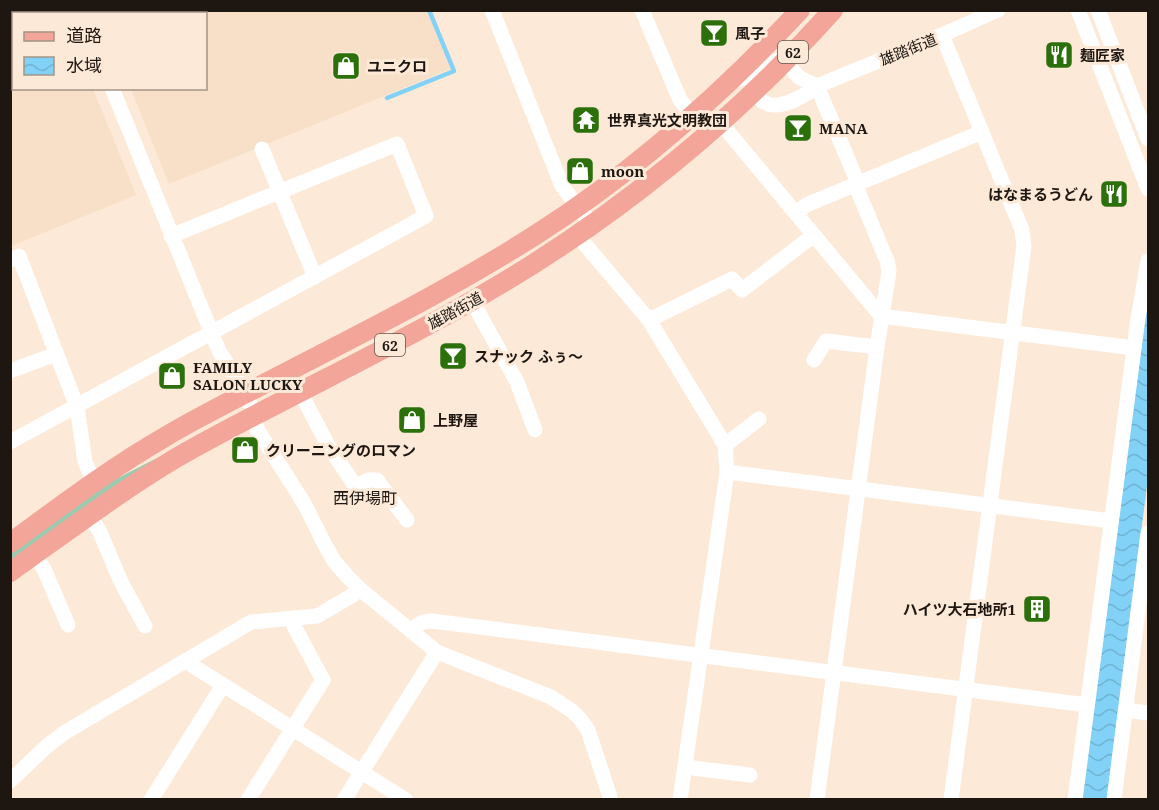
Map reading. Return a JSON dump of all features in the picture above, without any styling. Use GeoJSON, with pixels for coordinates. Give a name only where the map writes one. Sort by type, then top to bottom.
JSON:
{"type":"FeatureCollection","features":[{"type":"Feature","properties":{"kind":"main road","name":"62"},"geometry":{"type":"LineString","coordinates":[[752,93],[832,10]]}},
{"type":"Feature","properties":{"kind":"main road","name":"62"},"geometry":{"type":"LineString","coordinates":[[699,110],[752,60],[793,13]]}},
{"type":"Feature","properties":{"kind":"main road","name":"雄踏街道"},"geometry":{"type":"LineString","coordinates":[[10,572],[141,480],[177,458],[472,301],[520,273],[621,204],[670,165],[752,93]]}},
{"type":"Feature","properties":{"kind":"main road","name":"雄踏街道"},"geometry":{"type":"LineString","coordinates":[[10,543],[96,481],[164,437],[467,276],[538,234],[621,175],[699,110]]}},
{"type":"Feature","properties":{"kind":"street"},"geometry":{"type":"LineString","coordinates":[[81,12],[87,10]]}},
{"type":"Feature","properties":{"kind":"street"},"geometry":{"type":"LineString","coordinates":[[492,10],[562,186],[578,206],[584,230],[649,320],[724,445],[727,472],[681,800]]}},
{"type":"Feature","properties":{"kind":"street"},"geometry":{"type":"LineString","coordinates":[[642,10],[680,100],[699,110],[758,67],[775,61],[784,62],[800,78],[818,86],[889,270],[876,347],[817,800]]}},
{"type":"Feature","properties":{"kind":"street","name":"雄踏街道"},"geometry":{"type":"LineString","coordinates":[[752,93],[762,102],[776,106],[998,10]]}},
{"type":"Feature","properties":{"kind":"street"},"geometry":{"type":"LineString","coordinates":[[1078,10],[1149,189]]}},
{"type":"Feature","properties":{"kind":"street"},"geometry":{"type":"LineString","coordinates":[[1098,10],[1149,139]]}},
{"type":"Feature","properties":{"kind":"street"},"geometry":{"type":"LineString","coordinates":[[942,35],[1024,237],[951,800]]}},
{"type":"Feature","properties":{"kind":"street"},"geometry":{"type":"LineString","coordinates":[[113,90],[211,334],[256,416],[257,429],[305,505],[329,552],[359,588],[437,652],[550,697],[572,711],[588,730],[611,800]]}},
{"type":"Feature","properties":{"kind":"street"},"geometry":{"type":"LineString","coordinates":[[720,122],[881,316],[1134,348]]}},
{"type":"Feature","properties":{"kind":"street"},"geometry":{"type":"LineString","coordinates":[[796,213],[806,205],[982,132]]}},
{"type":"Feature","properties":{"kind":"street"},"geometry":{"type":"LineString","coordinates":[[10,442],[426,216],[397,144],[171,236]]}},
{"type":"Feature","properties":{"kind":"street"},"geometry":{"type":"LineString","coordinates":[[262,150],[315,277]]}},
{"type":"Feature","properties":{"kind":"street"},"geometry":{"type":"LineString","coordinates":[[649,320],[732,279],[742,290],[814,235]]}},
{"type":"Feature","properties":{"kind":"street"},"geometry":{"type":"LineString","coordinates":[[10,260],[19,256],[76,406],[85,462],[96,481]]}},
{"type":"Feature","properties":{"kind":"street"},"geometry":{"type":"LineString","coordinates":[[1075,800],[1138,318],[1149,261]]}},
{"type":"Feature","properties":{"kind":"street"},"geometry":{"type":"LineString","coordinates":[[472,301],[517,382],[535,430]]}},
{"type":"Feature","properties":{"kind":"street"},"geometry":{"type":"LineString","coordinates":[[814,360],[826,341],[876,347]]}},
{"type":"Feature","properties":{"kind":"street"},"geometry":{"type":"LineString","coordinates":[[10,371],[56,354]]}},
{"type":"Feature","properties":{"kind":"street"},"geometry":{"type":"LineString","coordinates":[[300,392],[329,447],[356,487],[368,480],[376,480],[407,520]]}},
{"type":"Feature","properties":{"kind":"street"},"geometry":{"type":"LineString","coordinates":[[724,445],[759,419]]}},
{"type":"Feature","properties":{"kind":"street"},"geometry":{"type":"LineString","coordinates":[[727,472],[1111,521]]}},
{"type":"Feature","properties":{"kind":"street"},"geometry":{"type":"LineString","coordinates":[[89,516],[99,530],[121,582],[145,626]]}},
{"type":"Feature","properties":{"kind":"street"},"geometry":{"type":"LineString","coordinates":[[1114,800],[1149,532]]}},
{"type":"Feature","properties":{"kind":"street"},"geometry":{"type":"LineString","coordinates":[[34,555],[44,569],[68,625]]}},
{"type":"Feature","properties":{"kind":"street"},"geometry":{"type":"LineString","coordinates":[[10,781],[64,733],[251,622],[317,616],[353,595],[359,588]]}},
{"type":"Feature","properties":{"kind":"street"},"geometry":{"type":"LineString","coordinates":[[248,800],[323,680],[294,626],[294,618]]}},
{"type":"Feature","properties":{"kind":"street"},"geometry":{"type":"LineString","coordinates":[[412,631],[417,624],[432,621],[1087,705]]}},
{"type":"Feature","properties":{"kind":"street"},"geometry":{"type":"LineString","coordinates":[[344,800],[437,652]]}},
{"type":"Feature","properties":{"kind":"street"},"geometry":{"type":"LineString","coordinates":[[189,659],[193,666],[406,800]]}},
{"type":"Feature","properties":{"kind":"street"},"geometry":{"type":"LineString","coordinates":[[151,800],[223,685]]}},
{"type":"Feature","properties":{"kind":"street"},"geometry":{"type":"LineString","coordinates":[[1126,710],[1149,713]]}},
{"type":"Feature","properties":{"kind":"street"},"geometry":{"type":"LineString","coordinates":[[685,766],[750,775]]}},
{"type":"Feature","properties":{"kind":"shaded area"},"geometry":{"type":"Polygon","coordinates":[[[123,10],[427,11],[450,69],[169,184],[131,90],[207,90],[207,12],[120,12],[123,10]]]}},
{"type":"Feature","properties":{"kind":"shaded area"},"geometry":{"type":"Polygon","coordinates":[[[12,36],[12,90],[93,90],[136,195],[11,246],[10,37],[12,36]]]}},
{"type":"Feature","properties":{"kind":"green space"},"geometry":{"type":"Polygon","coordinates":[[[157,458],[11,561],[10,552],[108,483],[157,458]]]}},
{"type":"Feature","properties":{"kind":"water"},"geometry":{"type":"Polygon","coordinates":[[[1148,302],[1148,478],[1107,799],[1082,800],[1145,319],[1148,302]]]}},
{"type":"Feature","properties":{"kind":"waterway"},"geometry":{"type":"LineString","coordinates":[[387,98],[454,71],[429,10]]}},
{"type":"Feature","properties":{"kind":"place","name":"風子"},"geometry":{"type":"Point","coordinates":[714,33]}},
{"type":"Feature","properties":{"kind":"place","name":"麺匠家"},"geometry":{"type":"Point","coordinates":[1059,55]}},
{"type":"Feature","properties":{"kind":"place","name":"ユニクロ"},"geometry":{"type":"Point","coordinates":[346,66]}},
{"type":"Feature","properties":{"kind":"place","name":"世界真光文明教団"},"geometry":{"type":"Point","coordinates":[586,120]}},
{"type":"Feature","properties":{"kind":"place","name":"MANA"},"geometry":{"type":"Point","coordinates":[798,128]}},
{"type":"Feature","properties":{"kind":"place","name":"moon"},"geometry":{"type":"Point","coordinates":[580,171]}},
{"type":"Feature","properties":{"kind":"place","name":"はなまるうどん"},"geometry":{"type":"Point","coordinates":[1114,194]}},
{"type":"Feature","properties":{"kind":"place","name":"スナック ふぅ～"},"geometry":{"type":"Point","coordinates":[453,356]}},
{"type":"Feature","properties":{"kind":"place","name":"FAMILY SALON LUCKY"},"geometry":{"type":"Point","coordinates":[172,376]}},
{"type":"Feature","properties":{"kind":"place","name":"上野屋"},"geometry":{"type":"Point","coordinates":[412,420]}},
{"type":"Feature","properties":{"kind":"place","name":"クリーニングのロマン"},"geometry":{"type":"Point","coordinates":[245,450]}},
{"type":"Feature","properties":{"kind":"place","name":"ハイツ大石地所1"},"geometry":{"type":"Point","coordinates":[1037,609]}},
{"type":"Feature","properties":{"kind":"district","name":"西伊場町"},"geometry":{"type":"Point","coordinates":[365,498]}}]}
